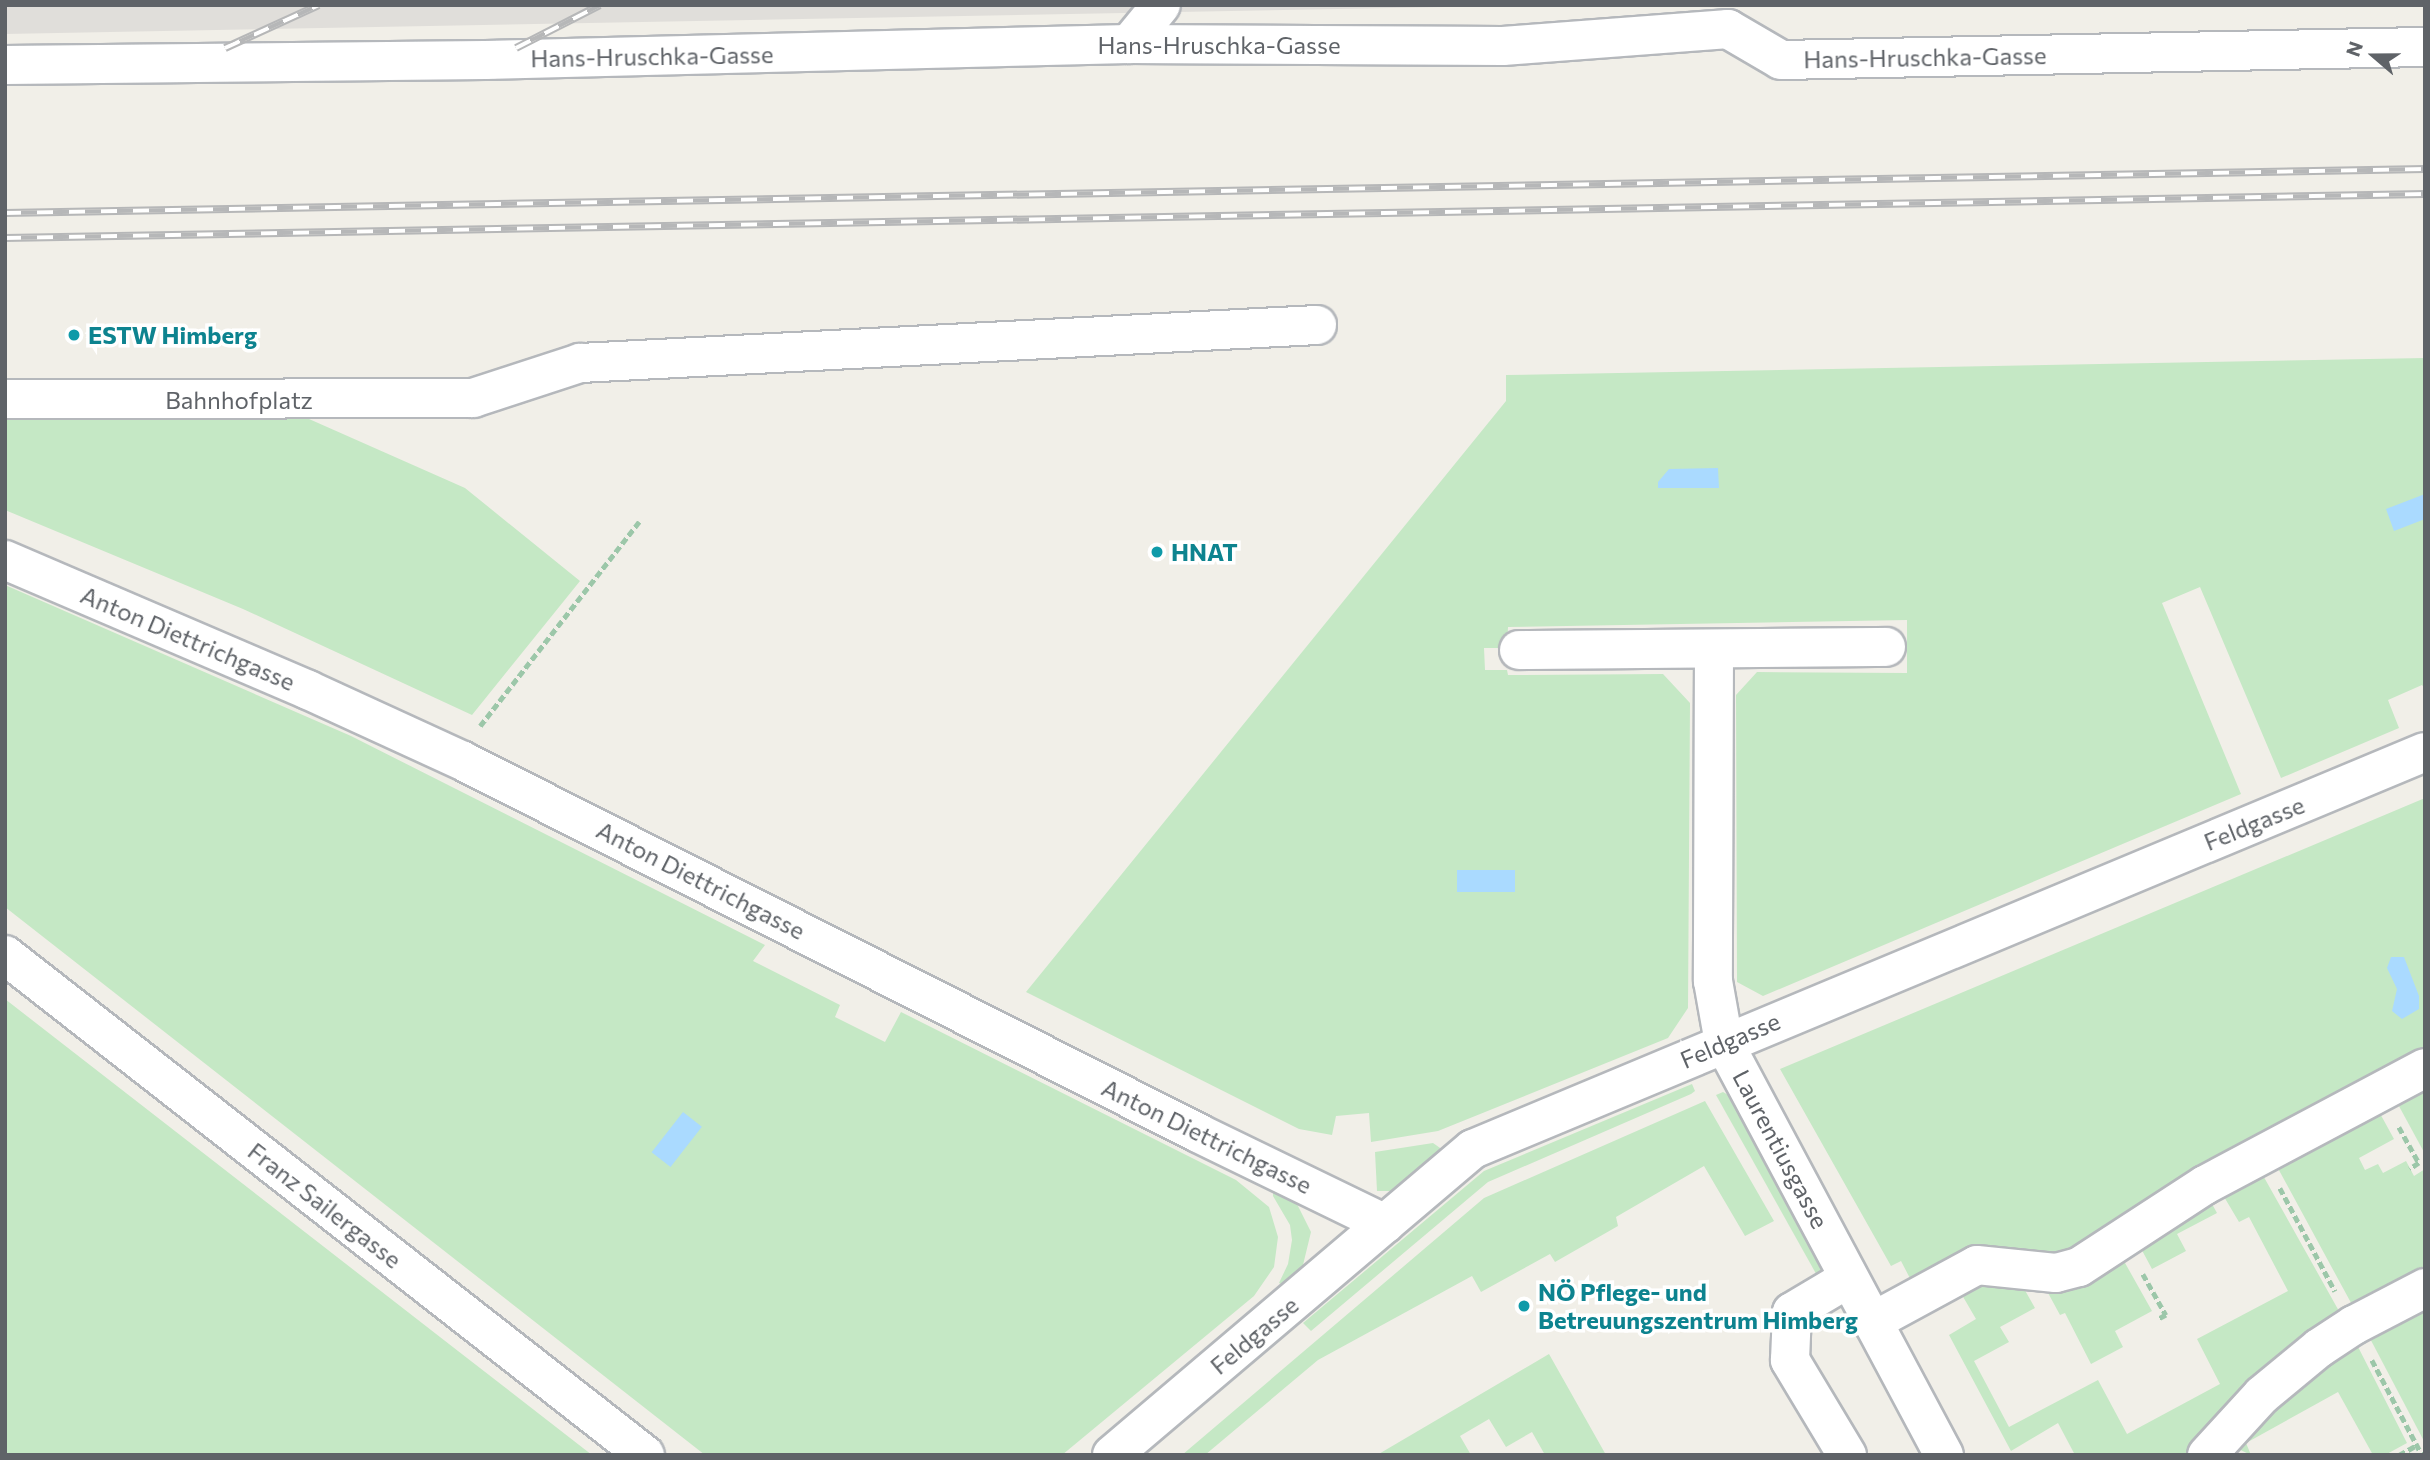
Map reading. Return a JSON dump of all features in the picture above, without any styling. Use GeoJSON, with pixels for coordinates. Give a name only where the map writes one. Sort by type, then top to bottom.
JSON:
{"type":"FeatureCollection","features":[{"type":"Feature","properties":{"kind":"street"},"geometry":{"type":"LineString","coordinates":[[1129,44],[1161,5]]}},
{"type":"Feature","properties":{"kind":"street","name":"Hans-Hruschka-Gasse"},"geometry":{"type":"LineString","coordinates":[[5,65],[485,60],[1129,44],[1503,46],[1650,19],[1728,29],[1781,60],[2425,47]]}},
{"type":"Feature","properties":{"kind":"street","name":"Bahnhofplatz"},"geometry":{"type":"LineString","coordinates":[[5,399],[473,398],[580,363],[1317,325]]}},
{"type":"Feature","properties":{"kind":"street","name":"Anton Diettrichgasse"},"geometry":{"type":"LineString","coordinates":[[5,560],[308,690],[463,761],[1198,1133],[1385,1224]]}},
{"type":"Feature","properties":{"kind":"street"},"geometry":{"type":"LineString","coordinates":[[1519,650],[1886,647]]}},
{"type":"Feature","properties":{"kind":"street","name":"Laurentiusgasse"},"geometry":{"type":"LineString","coordinates":[[1714,650],[1713,981],[1724,1042],[1944,1455]]}},
{"type":"Feature","properties":{"kind":"street","name":"Feldgasse"},"geometry":{"type":"LineString","coordinates":[[1112,1455],[1473,1149],[1724,1042],[2425,752]]}},
{"type":"Feature","properties":{"kind":"street","name":"Franz Sailergasse"},"geometry":{"type":"LineString","coordinates":[[5,955],[645,1455]]}},
{"type":"Feature","properties":{"kind":"street"},"geometry":{"type":"LineString","coordinates":[[1872,1322],[1977,1265],[2056,1273],[2079,1266],[2124,1240],[2205,1185],[2425,1068]]}},
{"type":"Feature","properties":{"kind":"street"},"geometry":{"type":"LineString","coordinates":[[1847,1455],[1790,1360],[1792,1312],[1849,1278]]}},
{"type":"Feature","properties":{"kind":"street"},"geometry":{"type":"LineString","coordinates":[[2207,1455],[2262,1395],[2319,1348],[2354,1325],[2425,1288]]}},
{"type":"Feature","properties":{"kind":"path"},"geometry":{"type":"LineString","coordinates":[[463,761],[483,720],[639,522]]}},
{"type":"Feature","properties":{"kind":"path"},"geometry":{"type":"LineString","coordinates":[[2380,1092],[2419,1163],[2410,1169]]}},
{"type":"Feature","properties":{"kind":"path"},"geometry":{"type":"LineString","coordinates":[[2124,1240],[2166,1315],[2157,1320]]}},
{"type":"Feature","properties":{"kind":"path"},"geometry":{"type":"LineString","coordinates":[[2399,1455],[2417,1445]]}},
{"type":"Feature","properties":{"kind":"shaded area"},"geometry":{"type":"Polygon","coordinates":[[[5,5],[1557,5],[5,34],[5,5]]]}},
{"type":"Feature","properties":{"kind":"green space"},"geometry":{"type":"Polygon","coordinates":[[[2425,358],[2425,689],[2422,685],[2388,700],[2399,728],[2281,778],[2200,587],[2162,603],[2241,794],[1763,996],[1737,982],[1736,695],[1757,672],[1907,673],[1907,620],[1508,627],[1507,648],[1484,648],[1485,670],[1507,670],[1508,675],[1663,674],[1690,703],[1688,1008],[1668,1038],[1438,1131],[1371,1142],[1369,1113],[1336,1116],[1332,1135],[1299,1129],[1026,992],[1506,401],[1506,375],[2425,358]]]}},
{"type":"Feature","properties":{"kind":"green space"},"geometry":{"type":"Polygon","coordinates":[[[300,415],[465,488],[580,581],[472,715],[243,609],[5,510],[5,417],[300,415]]]}},
{"type":"Feature","properties":{"kind":"green space"},"geometry":{"type":"Polygon","coordinates":[[[5,585],[351,736],[765,945],[753,961],[840,1005],[835,1017],[885,1042],[901,1012],[1236,1180],[1269,1207],[1278,1237],[1274,1267],[1254,1296],[1062,1455],[705,1455],[5,907],[5,585]]]}},
{"type":"Feature","properties":{"kind":"green space"},"geometry":{"type":"Polygon","coordinates":[[[2425,798],[2425,1058],[2074,1254],[1915,1288],[1901,1261],[1891,1266],[1780,1069],[2425,798]]]}},
{"type":"Feature","properties":{"kind":"green space"},"geometry":{"type":"Polygon","coordinates":[[[5,999],[458,1351],[592,1455],[5,1455],[5,999]]]}},
{"type":"Feature","properties":{"kind":"green space"},"geometry":{"type":"Polygon","coordinates":[[[2425,1081],[2425,1154],[2394,1097],[2425,1081]]]}},
{"type":"Feature","properties":{"kind":"green space"},"geometry":{"type":"Polygon","coordinates":[[[1692,1084],[1695,1091],[1691,1094],[1488,1182],[1311,1331],[1303,1323],[1484,1171],[1692,1084]]]}},
{"type":"Feature","properties":{"kind":"green space"},"geometry":{"type":"Polygon","coordinates":[[[1723,1092],[1730,1096],[1820,1256],[1822,1266],[1819,1279],[1716,1095],[1723,1092]]]}},
{"type":"Feature","properties":{"kind":"green space"},"geometry":{"type":"Polygon","coordinates":[[[1705,1101],[1774,1221],[1745,1236],[1704,1166],[1616,1217],[1618,1226],[1555,1262],[1550,1254],[1481,1292],[1472,1276],[1318,1360],[1205,1455],[1182,1455],[1484,1198],[1705,1101]]]}},
{"type":"Feature","properties":{"kind":"green space"},"geometry":{"type":"Polygon","coordinates":[[[2377,1108],[2394,1139],[2359,1158],[2365,1170],[2378,1164],[2383,1173],[2406,1161],[2414,1176],[2425,1169],[2425,1276],[2356,1312],[2274,1161],[2377,1108]]]}},
{"type":"Feature","properties":{"kind":"green space"},"geometry":{"type":"Polygon","coordinates":[[[1433,1143],[1443,1150],[1410,1179],[1391,1191],[1377,1191],[1375,1152],[1433,1143]]]}},
{"type":"Feature","properties":{"kind":"green space"},"geometry":{"type":"Polygon","coordinates":[[[2256,1163],[2344,1320],[2194,1455],[2075,1455],[2058,1423],[2011,1451],[1949,1335],[1976,1319],[1962,1295],[1935,1310],[1931,1303],[1975,1278],[2018,1278],[2035,1308],[2000,1327],[2009,1342],[1974,1361],[2009,1427],[2098,1380],[2127,1434],[2220,1384],[2197,1339],[2288,1291],[2249,1217],[2239,1222],[2217,1185],[2256,1163]]]}},
{"type":"Feature","properties":{"kind":"green space"},"geometry":{"type":"Polygon","coordinates":[[[1273,1189],[1296,1202],[1311,1232],[1303,1265],[1283,1285],[1279,1283],[1288,1264],[1292,1240],[1290,1225],[1273,1196],[1273,1189]]]}},
{"type":"Feature","properties":{"kind":"green space"},"geometry":{"type":"Polygon","coordinates":[[[2206,1193],[2217,1213],[2177,1234],[2186,1251],[2152,1269],[2137,1241],[2206,1193]]]}},
{"type":"Feature","properties":{"kind":"green space"},"geometry":{"type":"Polygon","coordinates":[[[2120,1254],[2152,1311],[2115,1331],[2123,1347],[2091,1364],[2065,1313],[2060,1315],[2041,1280],[2120,1254]]]}},
{"type":"Feature","properties":{"kind":"green space"},"geometry":{"type":"Polygon","coordinates":[[[2425,1297],[2425,1443],[2365,1329],[2425,1297]]]}},
{"type":"Feature","properties":{"kind":"green space"},"geometry":{"type":"Polygon","coordinates":[[[2353,1337],[2407,1443],[2385,1455],[2373,1455],[2338,1392],[2246,1443],[2251,1455],[2230,1445],[2353,1337]]]}},
{"type":"Feature","properties":{"kind":"green space"},"geometry":{"type":"Polygon","coordinates":[[[1549,1354],[1606,1455],[1545,1455],[1532,1432],[1506,1447],[1489,1419],[1460,1436],[1471,1455],[1377,1455],[1549,1354]]]}},
{"type":"Feature","properties":{"kind":"water"},"geometry":{"type":"Polygon","coordinates":[[[1718,468],[1719,488],[1658,488],[1658,482],[1669,469],[1718,468]]]}},
{"type":"Feature","properties":{"kind":"water"},"geometry":{"type":"Polygon","coordinates":[[[2425,494],[2425,519],[2394,531],[2386,509],[2425,494]]]}},
{"type":"Feature","properties":{"kind":"water"},"geometry":{"type":"Polygon","coordinates":[[[1457,870],[1515,870],[1515,892],[1457,892],[1457,870]]]}},
{"type":"Feature","properties":{"kind":"water"},"geometry":{"type":"Polygon","coordinates":[[[2391,957],[2404,957],[2419,996],[2419,1009],[2402,1019],[2392,1011],[2397,989],[2387,968],[2391,957]]]}},
{"type":"Feature","properties":{"kind":"water"},"geometry":{"type":"Polygon","coordinates":[[[683,1112],[702,1127],[671,1167],[652,1152],[683,1112]]]}},
{"type":"Feature","properties":{"kind":"railway"},"geometry":{"type":"LineString","coordinates":[[225,48],[319,5]]}},
{"type":"Feature","properties":{"kind":"railway"},"geometry":{"type":"LineString","coordinates":[[516,48],[600,5]]}},
{"type":"Feature","properties":{"kind":"railway"},"geometry":{"type":"LineString","coordinates":[[5,213],[2425,169]]}},
{"type":"Feature","properties":{"kind":"railway"},"geometry":{"type":"LineString","coordinates":[[5,238],[2425,194]]}},
{"type":"Feature","properties":{"kind":"place","name":"ESTW Himberg"},"geometry":{"type":"Point","coordinates":[74,335]}},
{"type":"Feature","properties":{"kind":"place","name":"HNAT"},"geometry":{"type":"Point","coordinates":[1157,552]}},
{"type":"Feature","properties":{"kind":"place","name":"NÖ Pflege- und Betreuungszentrum Himberg"},"geometry":{"type":"Point","coordinates":[1524,1306]}}]}
